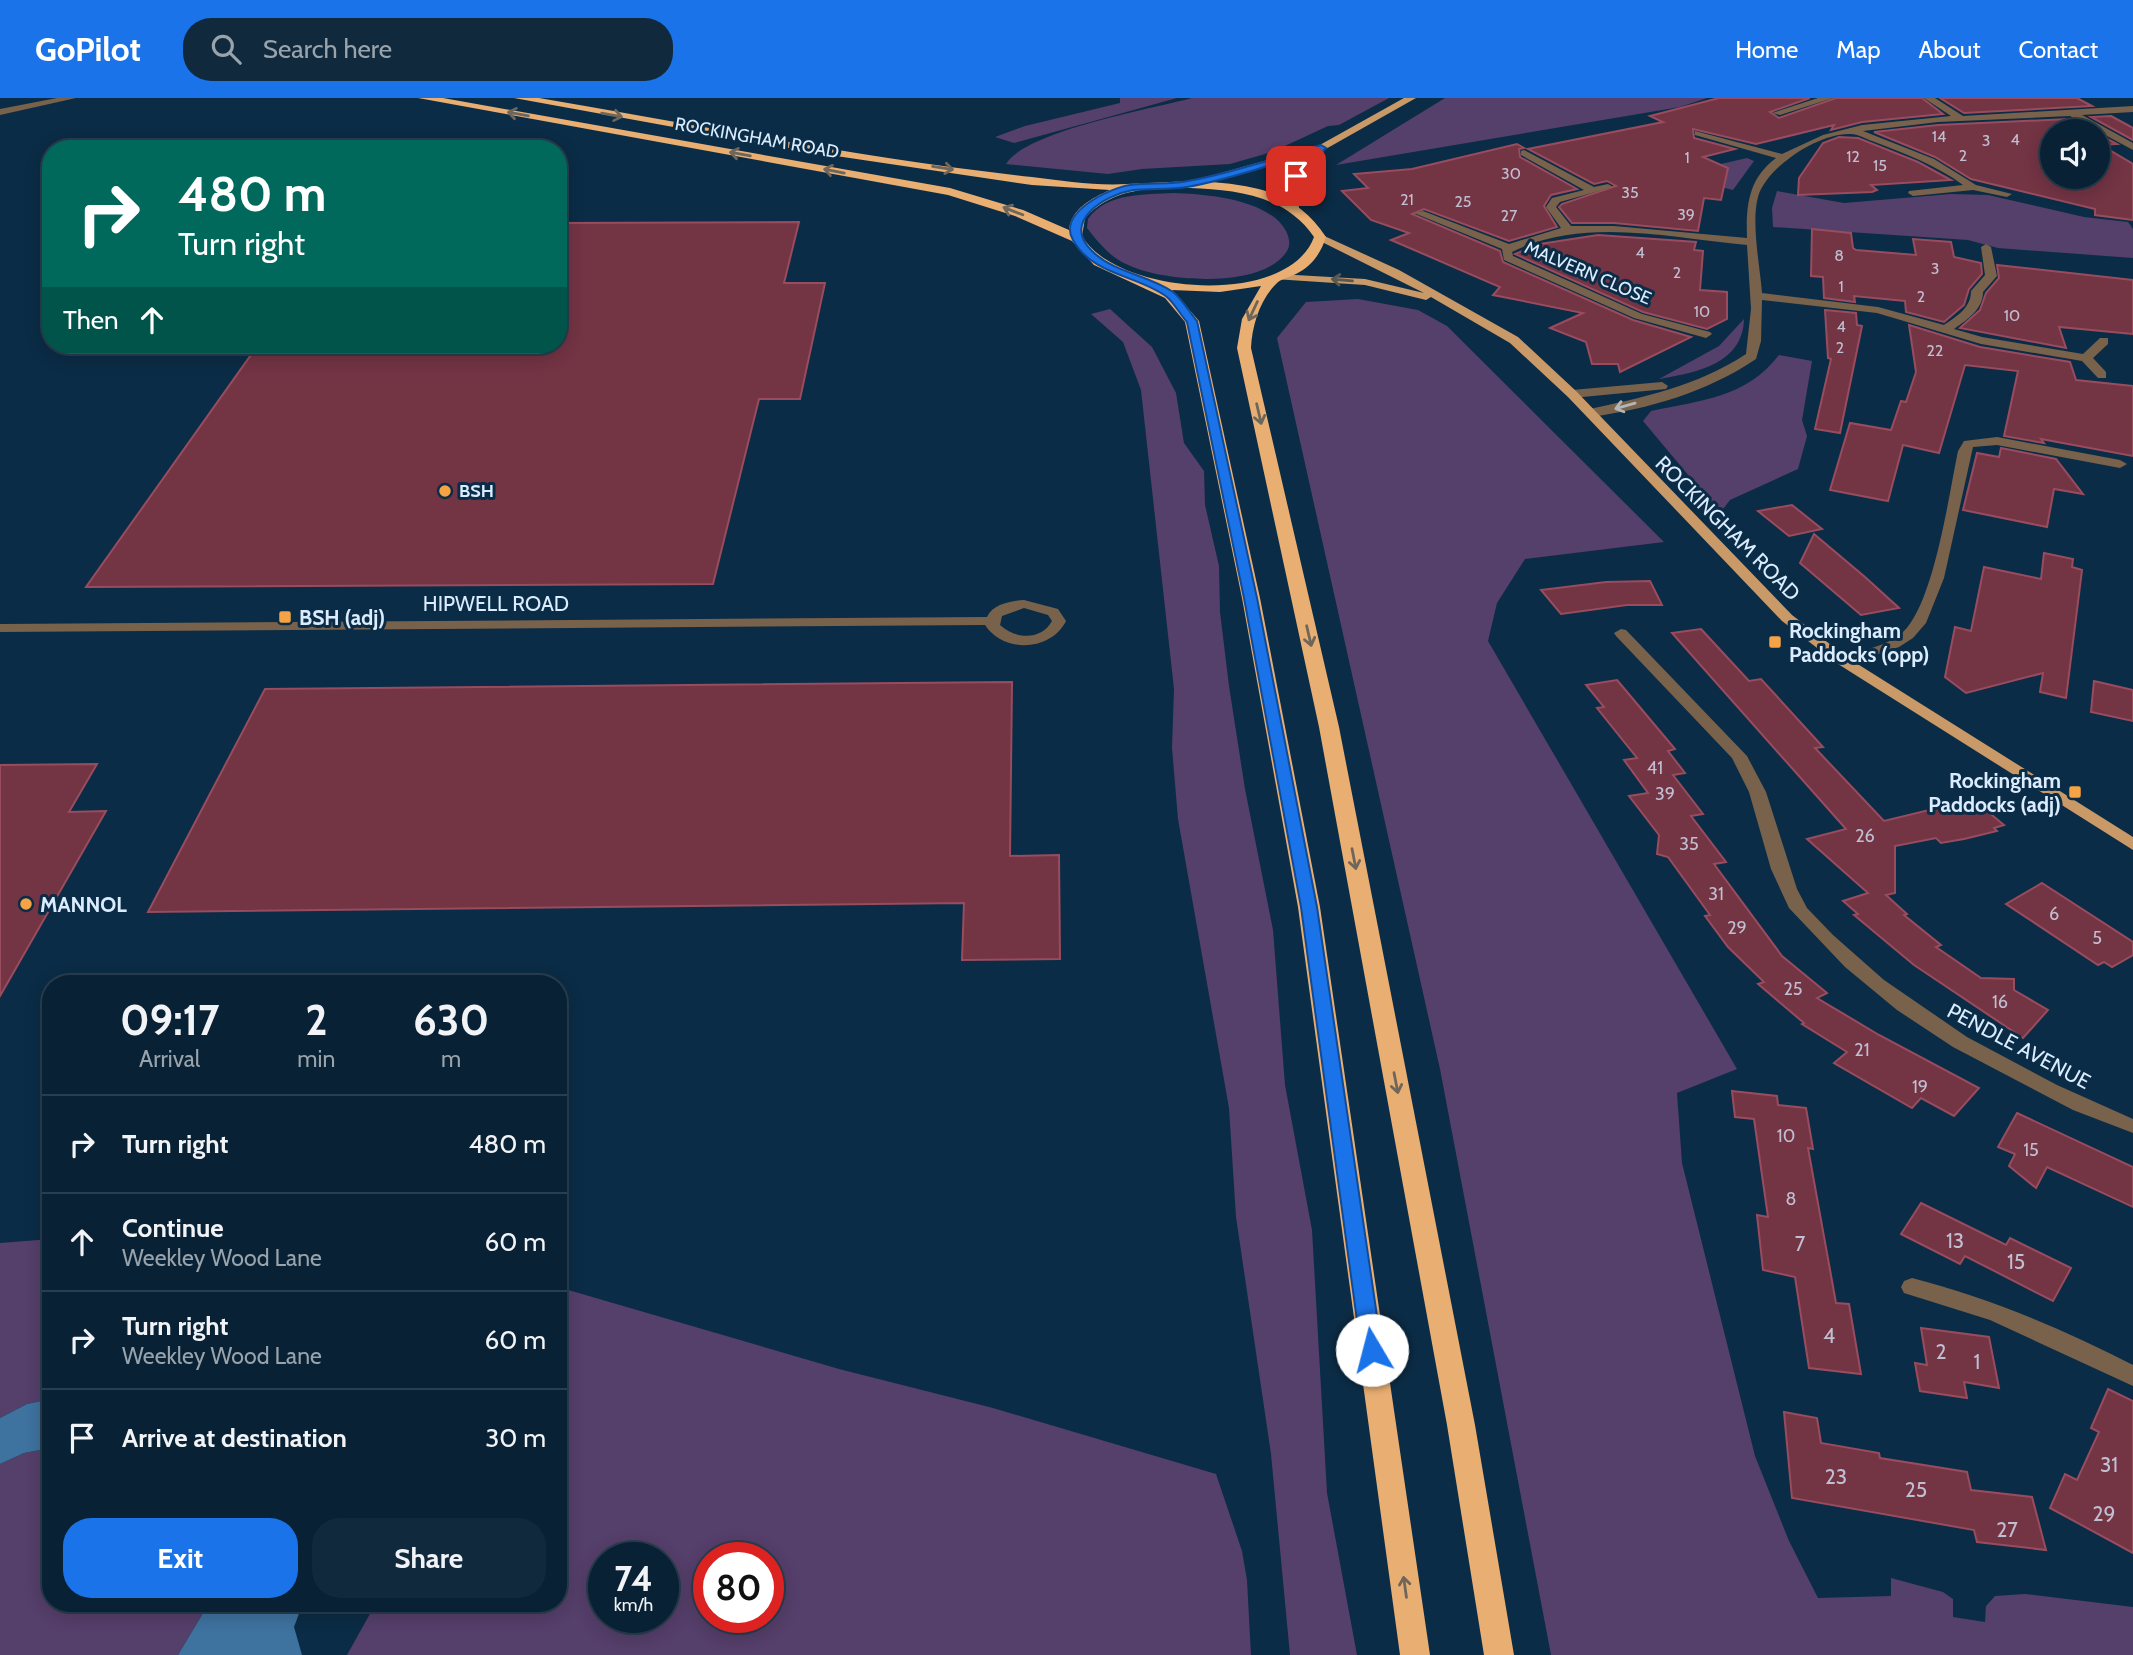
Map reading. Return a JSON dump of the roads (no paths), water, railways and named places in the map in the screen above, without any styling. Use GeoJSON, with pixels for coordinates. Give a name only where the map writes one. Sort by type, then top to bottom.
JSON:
{"type":"FeatureCollection","features":[{"type":"Feature","properties":{"kind":"highway","name":"ROCKINGHAM ROAD"},"geometry":{"type":"LineString","coordinates":[[424,98],[950,192],[1018,213],[1076,238]]}},
{"type":"Feature","properties":{"kind":"highway","name":"ROCKINGHAM ROAD"},"geometry":{"type":"LineString","coordinates":[[520,98],[816,149],[1006,178],[1078,187],[1129,188]]}},
{"type":"Feature","properties":{"kind":"highway"},"geometry":{"type":"LineString","coordinates":[[1144,281],[1210,288],[1239,287],[1276,278],[1311,258],[1320,237],[1309,219],[1295,209],[1244,191],[1187,184],[1129,188],[1096,202],[1080,215],[1074,226],[1076,238],[1100,262],[1170,295],[1192,321],[1251,598],[1309,907],[1415,1655]]}},
{"type":"Feature","properties":{"kind":"highway"},"geometry":{"type":"LineString","coordinates":[[1276,278],[1249,316],[1244,333],[1244,348],[1329,727],[1461,1425],[1499,1655]]}},
{"type":"Feature","properties":{"kind":"main road"},"geometry":{"type":"LineString","coordinates":[[1187,184],[1321,148],[1411,98]]}},
{"type":"Feature","properties":{"kind":"main road"},"geometry":{"type":"LineString","coordinates":[[1295,209],[1290,190],[1293,180],[1321,148]]}},
{"type":"Feature","properties":{"kind":"main road","name":"ROCKINGHAM ROAD"},"geometry":{"type":"LineString","coordinates":[[1320,237],[1457,305],[1514,340],[1572,394],[1787,618],[1843,661],[2133,845]]}},
{"type":"Feature","properties":{"kind":"main road","name":"ROCKINGHAM ROAD"},"geometry":{"type":"LineString","coordinates":[[1276,278],[1365,282],[1457,305]]}},
{"type":"Feature","properties":{"kind":"street"},"geometry":{"type":"LineString","coordinates":[[0,109],[28,98]]}},
{"type":"Feature","properties":{"kind":"street"},"geometry":{"type":"LineString","coordinates":[[0,109],[71,98]]}},
{"type":"Feature","properties":{"kind":"street"},"geometry":{"type":"LineString","coordinates":[[1777,113],[1828,98]]}},
{"type":"Feature","properties":{"kind":"street"},"geometry":{"type":"LineString","coordinates":[[1929,98],[1962,119]]}},
{"type":"Feature","properties":{"kind":"street"},"geometry":{"type":"LineString","coordinates":[[1590,413],[1722,376],[1752,356],[1759,333],[1752,242],[1754,193],[1768,168],[1783,157],[1815,141],[1854,131],[1962,119],[2133,109]]}},
{"type":"Feature","properties":{"kind":"street"},"geometry":{"type":"LineString","coordinates":[[2072,113],[2133,147]]}},
{"type":"Feature","properties":{"kind":"street"},"geometry":{"type":"LineString","coordinates":[[1854,131],[1949,168],[1973,187]]}},
{"type":"Feature","properties":{"kind":"street"},"geometry":{"type":"LineString","coordinates":[[1698,133],[1783,157]]}},
{"type":"Feature","properties":{"kind":"street"},"geometry":{"type":"LineString","coordinates":[[1524,153],[1591,190]]}},
{"type":"Feature","properties":{"kind":"street","name":"MALVERN CLOSE"},"geometry":{"type":"LineString","coordinates":[[1568,229],[1551,207],[1563,196],[1608,187]]}},
{"type":"Feature","properties":{"kind":"street"},"geometry":{"type":"LineString","coordinates":[[1913,193],[1973,187],[2007,194]]}},
{"type":"Feature","properties":{"kind":"street","name":"MALVERN CLOSE"},"geometry":{"type":"LineString","coordinates":[[1419,213],[1509,248],[1568,229],[1614,229],[1752,242]]}},
{"type":"Feature","properties":{"kind":"street"},"geometry":{"type":"LineString","coordinates":[[1946,329],[1965,316],[1977,301],[1977,291],[1991,276],[1986,247]]}},
{"type":"Feature","properties":{"kind":"street","name":"MALVERN CLOSE"},"geometry":{"type":"LineString","coordinates":[[1509,248],[1506,251],[1508,258],[1529,269],[1639,316],[1706,334]]}},
{"type":"Feature","properties":{"kind":"street"},"geometry":{"type":"LineString","coordinates":[[1756,296],[1867,309],[1981,340],[2086,358],[2102,375]]}},
{"type":"Feature","properties":{"kind":"street"},"geometry":{"type":"LineString","coordinates":[[2086,358],[2104,341]]}},
{"type":"Feature","properties":{"kind":"street"},"geometry":{"type":"LineString","coordinates":[[1572,394],[1707,381]]}},
{"type":"Feature","properties":{"kind":"street"},"geometry":{"type":"LineString","coordinates":[[1843,661],[1896,643],[1910,634],[1920,622],[1927,608],[1964,451],[1969,444],[2007,442],[2120,464]]}},
{"type":"Feature","properties":{"kind":"street","name":"HIPWELL ROAD"},"geometry":{"type":"LineString","coordinates":[[0,628],[992,621]]}},
{"type":"Feature","properties":{"kind":"street","name":"PENDLE AVENUE"},"geometry":{"type":"LineString","coordinates":[[1621,632],[1739,756],[1754,779],[1782,876],[1799,910],[1837,949],[1889,996],[1949,1038],[2099,1114],[2133,1126]]}},
{"type":"Feature","properties":{"kind":"street"},"geometry":{"type":"LineString","coordinates":[[1912,1287],[1944,1294],[2073,1345],[2133,1376]]}},
{"type":"Feature","properties":{"kind":"water"},"geometry":{"type":"Polygon","coordinates":[[[42,1401],[42,1450],[24,1453],[0,1464],[0,1418],[27,1404],[42,1401]]]}},
{"type":"Feature","properties":{"kind":"water"},"geometry":{"type":"Polygon","coordinates":[[[204,1612],[300,1612],[294,1627],[302,1655],[178,1655],[204,1612]]]}},
{"type":"Feature","properties":{"kind":"place","name":"BSH"},"geometry":{"type":"Point","coordinates":[445,491]}},
{"type":"Feature","properties":{"kind":"place","name":"BSH (adj)"},"geometry":{"type":"Point","coordinates":[285,617]}},
{"type":"Feature","properties":{"kind":"place","name":"Rockingham Paddocks (opp)"},"geometry":{"type":"Point","coordinates":[1775,642]}},
{"type":"Feature","properties":{"kind":"place","name":"Rockingham Paddocks (adj)"},"geometry":{"type":"Point","coordinates":[2075,792]}},
{"type":"Feature","properties":{"kind":"place","name":"MANNOL"},"geometry":{"type":"Point","coordinates":[26,904]}}]}
